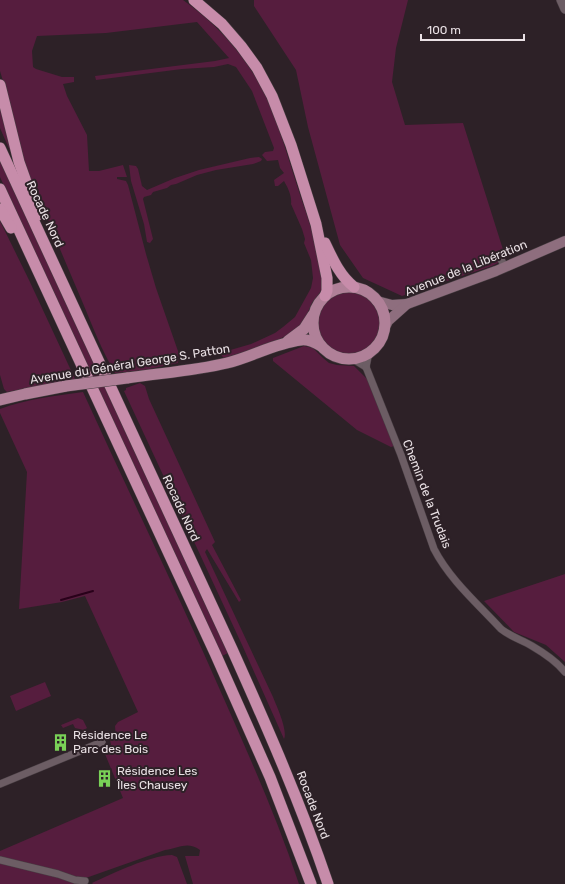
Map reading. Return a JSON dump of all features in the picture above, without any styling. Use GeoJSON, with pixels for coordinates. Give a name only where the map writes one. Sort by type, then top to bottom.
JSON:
{"type":"FeatureCollection","features":[{"type":"Feature","properties":{"kind":"highway"},"geometry":{"type":"LineString","coordinates":[[194,0],[213,15],[231,34],[251,59],[263,77],[278,109],[316,224],[327,278],[327,291],[325,296]]}},
{"type":"Feature","properties":{"kind":"highway"},"geometry":{"type":"LineString","coordinates":[[0,85],[19,162],[96,356]]}},
{"type":"Feature","properties":{"kind":"highway","name":"Rocade Nord"},"geometry":{"type":"LineString","coordinates":[[0,148],[269,730],[302,811],[328,884]]}},
{"type":"Feature","properties":{"kind":"highway"},"geometry":{"type":"LineString","coordinates":[[0,189],[215,653],[253,738],[311,884]]}},
{"type":"Feature","properties":{"kind":"highway"},"geometry":{"type":"LineString","coordinates":[[0,209],[97,399]]}},
{"type":"Feature","properties":{"kind":"highway"},"geometry":{"type":"LineString","coordinates":[[316,224],[337,268],[343,277],[354,287]]}},
{"type":"Feature","properties":{"kind":"main road","name":"Avenue de la Libération"},"geometry":{"type":"LineString","coordinates":[[384,329],[388,321],[407,304],[505,268],[565,241]]}},
{"type":"Feature","properties":{"kind":"main road"},"geometry":{"type":"LineString","coordinates":[[354,287],[367,292],[377,301],[384,314],[384,329],[379,342],[369,352],[353,359],[344,359],[327,352],[321,346],[314,335],[313,315],[320,301],[325,296],[336,289],[354,287]]}},
{"type":"Feature","properties":{"kind":"main road"},"geometry":{"type":"LineString","coordinates":[[377,301],[392,305],[407,304]]}},
{"type":"Feature","properties":{"kind":"main road","name":"Avenue du Général George S. Patton"},"geometry":{"type":"LineString","coordinates":[[286,343],[304,329],[313,315]]}},
{"type":"Feature","properties":{"kind":"main road","name":"Avenue du Général George S. Patton"},"geometry":{"type":"LineString","coordinates":[[0,400],[66,386],[221,365],[249,357],[286,343],[302,340],[308,340],[321,346]]}},
{"type":"Feature","properties":{"kind":"street"},"geometry":{"type":"LineString","coordinates":[[561,0],[565,9]]}},
{"type":"Feature","properties":{"kind":"street"},"geometry":{"type":"LineString","coordinates":[[500,257],[505,268]]}},
{"type":"Feature","properties":{"kind":"street"},"geometry":{"type":"LineString","coordinates":[[353,359],[366,367],[369,352]]}},
{"type":"Feature","properties":{"kind":"street","name":"Chemin de la Trudais"},"geometry":{"type":"LineString","coordinates":[[366,367],[401,455],[434,549],[441,561],[452,576],[501,629],[510,636],[542,652],[565,672]]}},
{"type":"Feature","properties":{"kind":"street"},"geometry":{"type":"LineString","coordinates":[[0,784],[102,742]]}},
{"type":"Feature","properties":{"kind":"street"},"geometry":{"type":"LineString","coordinates":[[0,860],[47,871],[75,880],[85,881]]}},
{"type":"Feature","properties":{"kind":"shaded area"},"geometry":{"type":"Polygon","coordinates":[[[0,0],[183,0],[210,21],[222,33],[244,59],[262,88],[269,103],[284,144],[316,247],[324,283],[312,303],[305,319],[299,327],[284,337],[263,346],[224,358],[221,355],[228,354],[227,351],[251,344],[275,333],[295,317],[311,288],[313,278],[311,260],[304,243],[305,239],[302,229],[291,204],[288,189],[284,181],[278,186],[275,186],[274,180],[284,173],[280,168],[278,160],[267,161],[262,155],[265,152],[273,151],[274,148],[252,91],[236,67],[228,64],[214,67],[182,69],[96,80],[95,76],[229,58],[197,22],[106,33],[37,36],[32,51],[33,67],[62,77],[74,77],[74,82],[63,84],[67,96],[87,135],[89,171],[99,171],[123,165],[127,177],[117,177],[117,179],[126,181],[128,185],[156,288],[179,354],[178,363],[144,370],[115,373],[97,338],[52,230],[36,187],[33,187],[25,166],[0,71],[0,0]]]}},
{"type":"Feature","properties":{"kind":"shaded area"},"geometry":{"type":"Polygon","coordinates":[[[254,0],[408,0],[396,48],[392,82],[405,125],[463,123],[506,259],[492,266],[402,296],[363,278],[340,245],[308,127],[296,70],[254,6],[254,0]]]}},
{"type":"Feature","properties":{"kind":"shaded area"},"geometry":{"type":"Polygon","coordinates":[[[0,98],[11,153],[0,128],[0,98]]]}},
{"type":"Feature","properties":{"kind":"shaded area"},"geometry":{"type":"Polygon","coordinates":[[[259,157],[262,159],[261,161],[253,164],[216,170],[197,175],[144,197],[143,199],[153,239],[150,243],[147,242],[144,224],[131,181],[129,165],[136,166],[142,186],[147,190],[199,170],[259,157]]]}},
{"type":"Feature","properties":{"kind":"shaded area"},"geometry":{"type":"Polygon","coordinates":[[[0,159],[228,653],[222,656],[0,177],[0,159]]]}},
{"type":"Feature","properties":{"kind":"shaded area"},"geometry":{"type":"Polygon","coordinates":[[[0,221],[75,379],[7,392],[4,389],[0,375],[0,221]]]}},
{"type":"Feature","properties":{"kind":"shaded area"},"geometry":{"type":"Polygon","coordinates":[[[349,292],[361,294],[371,301],[378,311],[380,323],[378,335],[371,345],[361,352],[349,354],[337,352],[327,345],[320,335],[318,323],[320,311],[327,301],[337,294],[349,292]]]}},
{"type":"Feature","properties":{"kind":"shaded area"},"geometry":{"type":"Polygon","coordinates":[[[304,346],[313,348],[329,363],[354,366],[367,379],[394,446],[391,447],[357,430],[273,361],[273,358],[304,346]]]}},
{"type":"Feature","properties":{"kind":"shaded area"},"geometry":{"type":"Polygon","coordinates":[[[140,383],[145,386],[149,399],[215,542],[212,545],[241,600],[239,602],[207,549],[205,552],[273,697],[285,730],[284,739],[124,391],[126,388],[140,383]]]}},
{"type":"Feature","properties":{"kind":"shaded area"},"geometry":{"type":"Polygon","coordinates":[[[83,392],[190,622],[234,722],[273,814],[299,884],[193,884],[185,856],[199,856],[200,850],[191,846],[183,846],[165,850],[83,879],[0,858],[0,851],[123,798],[103,749],[111,745],[110,740],[116,738],[115,726],[118,722],[138,712],[85,596],[62,602],[19,609],[27,472],[0,413],[0,409],[30,400],[83,392]]]}},
{"type":"Feature","properties":{"kind":"shaded area"},"geometry":{"type":"Polygon","coordinates":[[[565,574],[565,662],[546,645],[514,632],[484,601],[565,574]]]}},
{"type":"Feature","properties":{"kind":"shaded area"},"geometry":{"type":"Polygon","coordinates":[[[45,682],[51,696],[16,711],[10,696],[45,682]]]}},
{"type":"Feature","properties":{"kind":"shaded area"},"geometry":{"type":"Polygon","coordinates":[[[78,718],[83,720],[87,728],[84,730],[75,728],[73,724],[63,728],[61,725],[78,718]]]}},
{"type":"Feature","properties":{"kind":"shaded area"},"geometry":{"type":"Polygon","coordinates":[[[172,855],[177,857],[187,884],[92,883],[152,858],[172,855]]]}},
{"type":"Feature","properties":{"kind":"shaded area"},"geometry":{"type":"Polygon","coordinates":[[[0,863],[87,884],[0,884],[0,863]]]}},
{"type":"Feature","properties":{"kind":"waterway"},"geometry":{"type":"LineString","coordinates":[[61,600],[93,591]]}},
{"type":"Feature","properties":{"kind":"place","name":"Résidence Le Parc des Bois"},"geometry":{"type":"Point","coordinates":[60,742]}},
{"type":"Feature","properties":{"kind":"place","name":"Résidence Les Îles Chausey"},"geometry":{"type":"Point","coordinates":[104,778]}}]}
